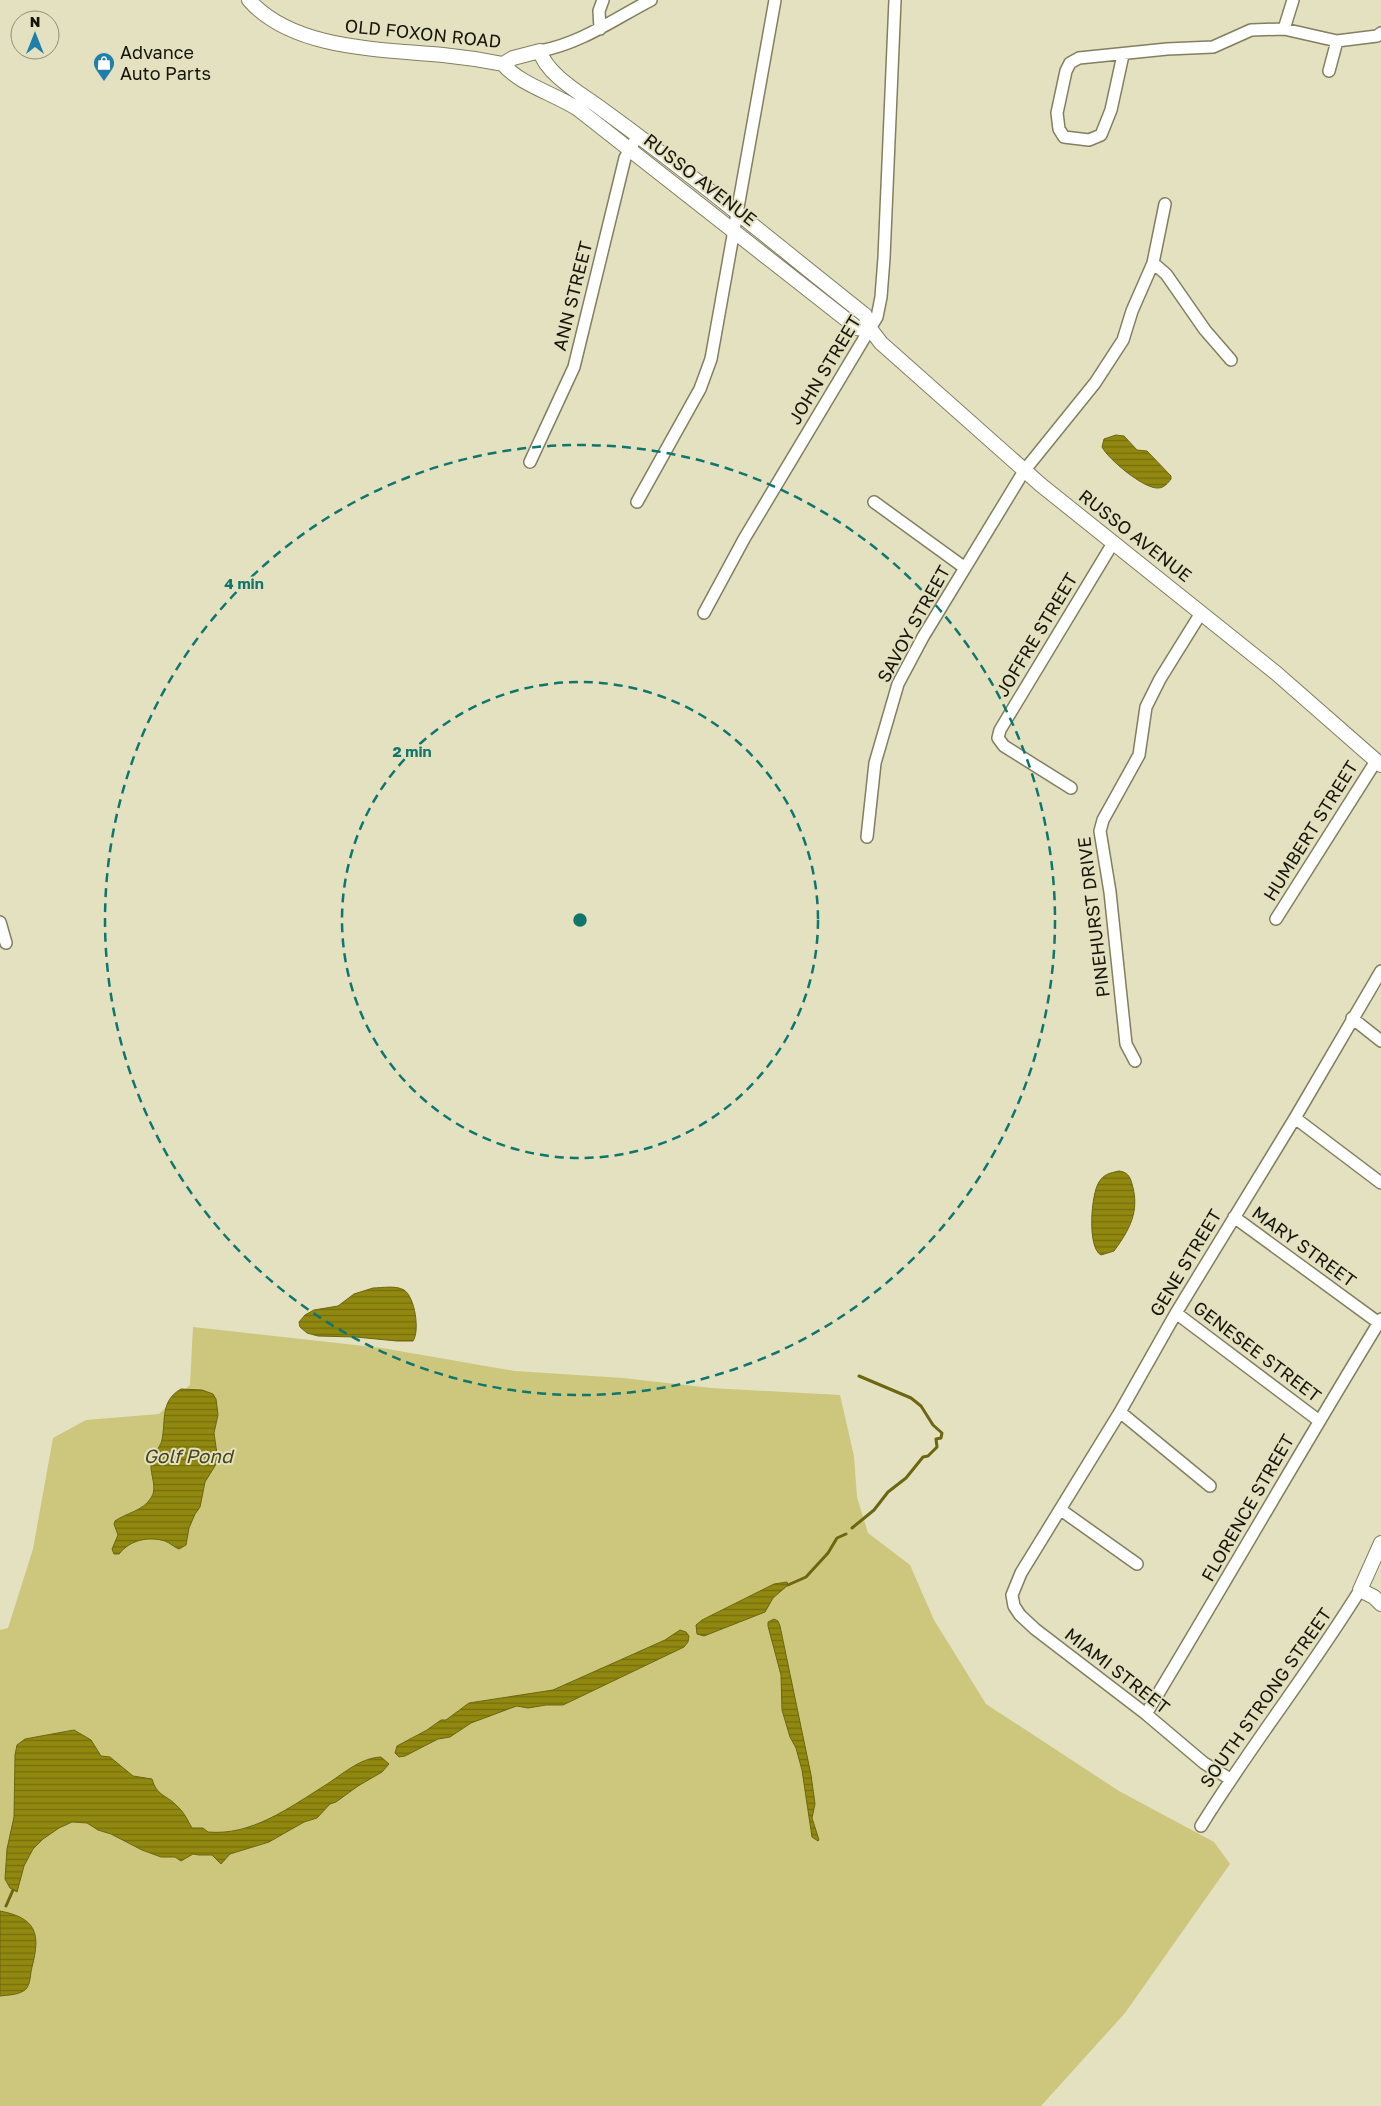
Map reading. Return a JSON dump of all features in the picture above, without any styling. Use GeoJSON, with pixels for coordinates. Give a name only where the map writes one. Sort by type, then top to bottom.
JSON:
{"type":"FeatureCollection","features":[{"type":"Feature","properties":{"kind":"street","name":"OLD FOXON ROAD"},"geometry":{"type":"LineString","coordinates":[[249,0],[276,21],[326,41],[354,46],[463,57],[503,64],[512,58],[575,42],[651,0]]}},
{"type":"Feature","properties":{"kind":"street"},"geometry":{"type":"LineString","coordinates":[[600,29],[599,11],[603,0]]}},
{"type":"Feature","properties":{"kind":"street"},"geometry":{"type":"LineString","coordinates":[[637,502],[703,382],[711,359],[776,0]]}},
{"type":"Feature","properties":{"kind":"street","name":"JOHN STREET"},"geometry":{"type":"LineString","coordinates":[[704,613],[744,539],[871,330],[877,317],[881,297],[894,0]]}},
{"type":"Feature","properties":{"kind":"street"},"geometry":{"type":"LineString","coordinates":[[1284,29],[1293,0]]}},
{"type":"Feature","properties":{"kind":"street"},"geometry":{"type":"LineString","coordinates":[[1122,55],[1106,123],[1101,135],[1089,140],[1064,137],[1059,129],[1057,113],[1066,71],[1070,63],[1079,58],[1167,49],[1213,47],[1251,30],[1284,29],[1337,41],[1377,36],[1381,33]]}},
{"type":"Feature","properties":{"kind":"street"},"geometry":{"type":"LineString","coordinates":[[1330,71],[1337,41]]}},
{"type":"Feature","properties":{"kind":"street","name":"RUSSO AVENUE"},"geometry":{"type":"LineString","coordinates":[[540,52],[542,58],[557,76],[638,136],[865,314],[871,330],[889,350],[1024,471],[1302,695],[1379,763]]}},
{"type":"Feature","properties":{"kind":"street","name":"RUSSO AVENUE"},"geometry":{"type":"LineString","coordinates":[[503,64],[515,77],[558,97],[578,109],[857,328],[871,330]]}},
{"type":"Feature","properties":{"kind":"street","name":"ANN STREET"},"geometry":{"type":"LineString","coordinates":[[530,462],[574,367],[624,158],[638,136]]}},
{"type":"Feature","properties":{"kind":"street","name":"SAVOY STREET"},"geometry":{"type":"LineString","coordinates":[[867,837],[875,764],[898,684],[964,568],[1024,471],[1095,382],[1123,340],[1132,311],[1153,263],[1165,204]]}},
{"type":"Feature","properties":{"kind":"street"},"geometry":{"type":"LineString","coordinates":[[1153,263],[1166,274],[1204,330],[1231,360]]}},
{"type":"Feature","properties":{"kind":"street"},"geometry":{"type":"LineString","coordinates":[[874,502],[964,568]]}},
{"type":"Feature","properties":{"kind":"street","name":"JOFFRE STREET"},"geometry":{"type":"LineString","coordinates":[[1071,788],[1004,746],[998,738],[1000,730],[1113,543]]}},
{"type":"Feature","properties":{"kind":"street","name":"PINEHURST DRIVE"},"geometry":{"type":"LineString","coordinates":[[1135,1060],[1126,1044],[1110,892],[1100,831],[1103,820],[1139,755],[1146,707],[1160,679],[1201,613]]}},
{"type":"Feature","properties":{"kind":"street","name":"HUMBERT STREET"},"geometry":{"type":"LineString","coordinates":[[1276,919],[1379,763]]}},
{"type":"Feature","properties":{"kind":"street"},"geometry":{"type":"LineString","coordinates":[[0,922],[6,943]]}},
{"type":"Feature","properties":{"kind":"street","name":"GENE STREET"},"geometry":{"type":"LineString","coordinates":[[1021,1574],[1120,1412],[1176,1313],[1295,1118],[1381,971]]}},
{"type":"Feature","properties":{"kind":"street"},"geometry":{"type":"LineString","coordinates":[[1352,1018],[1381,1041]]}},
{"type":"Feature","properties":{"kind":"street"},"geometry":{"type":"LineString","coordinates":[[1295,1118],[1381,1183]]}},
{"type":"Feature","properties":{"kind":"street","name":"MARY STREET"},"geometry":{"type":"LineString","coordinates":[[1234,1217],[1380,1321]]}},
{"type":"Feature","properties":{"kind":"street","name":"GENESEE STREET"},"geometry":{"type":"LineString","coordinates":[[1176,1313],[1318,1420]]}},
{"type":"Feature","properties":{"kind":"street","name":"FLORENCE STREET"},"geometry":{"type":"LineString","coordinates":[[1146,1714],[1218,1595],[1318,1420],[1380,1321]]}},
{"type":"Feature","properties":{"kind":"street"},"geometry":{"type":"LineString","coordinates":[[1120,1412],[1210,1486]]}},
{"type":"Feature","properties":{"kind":"street"},"geometry":{"type":"LineString","coordinates":[[1061,1510],[1138,1564]]}},
{"type":"Feature","properties":{"kind":"street"},"geometry":{"type":"LineString","coordinates":[[1381,1543],[1360,1590],[1374,1597],[1381,1604]]}},
{"type":"Feature","properties":{"kind":"street","name":"MIAMI STREET"},"geometry":{"type":"LineString","coordinates":[[1021,1574],[1012,1595],[1014,1606],[1035,1629],[1146,1714],[1204,1763],[1230,1779]]}},
{"type":"Feature","properties":{"kind":"street","name":"SOUTH STRONG STREET"},"geometry":{"type":"LineString","coordinates":[[1201,1826],[1230,1779],[1294,1690],[1360,1590]]}},
{"type":"Feature","properties":{"kind":"shaded area"},"geometry":{"type":"Polygon","coordinates":[[[193,1327],[382,1348],[515,1371],[623,1378],[711,1388],[840,1395],[854,1456],[857,1497],[868,1533],[910,1565],[934,1620],[986,1704],[1119,1791],[1214,1842],[1230,1864],[1125,2013],[1041,2106],[0,2106],[0,1630],[8,1628],[33,1549],[53,1438],[86,1420],[159,1414],[190,1385],[193,1327]]]}},
{"type":"Feature","properties":{"kind":"water"},"geometry":{"type":"Polygon","coordinates":[[[1116,435],[1124,436],[1137,450],[1147,451],[1171,476],[1169,482],[1160,488],[1144,484],[1111,459],[1102,447],[1104,439],[1116,435]]]}},
{"type":"Feature","properties":{"kind":"water"},"geometry":{"type":"Polygon","coordinates":[[[1119,1171],[1126,1173],[1131,1181],[1135,1203],[1134,1211],[1125,1235],[1114,1251],[1101,1255],[1097,1250],[1092,1232],[1094,1197],[1101,1179],[1108,1174],[1119,1171]]]}},
{"type":"Feature","properties":{"kind":"water"},"geometry":{"type":"Polygon","coordinates":[[[373,1288],[397,1288],[404,1290],[408,1294],[414,1307],[416,1322],[413,1341],[318,1336],[307,1333],[300,1327],[299,1322],[305,1315],[314,1310],[338,1306],[354,1294],[373,1288]]]}},
{"type":"Feature","properties":{"kind":"water","name":"Golf Pond"},"geometry":{"type":"Polygon","coordinates":[[[181,1389],[202,1390],[213,1394],[216,1399],[218,1415],[214,1433],[218,1461],[205,1482],[200,1507],[189,1528],[186,1545],[179,1549],[165,1541],[146,1539],[134,1542],[119,1554],[114,1554],[112,1549],[118,1535],[114,1524],[115,1521],[144,1506],[153,1494],[151,1460],[162,1440],[167,1405],[174,1394],[181,1389]]]}},
{"type":"Feature","properties":{"kind":"water"},"geometry":{"type":"Polygon","coordinates":[[[787,1582],[788,1585],[773,1598],[765,1612],[704,1636],[697,1634],[696,1625],[702,1620],[774,1584],[787,1582]]]}},
{"type":"Feature","properties":{"kind":"water"},"geometry":{"type":"Polygon","coordinates":[[[774,1619],[778,1621],[780,1626],[811,1775],[815,1804],[812,1818],[818,1841],[812,1837],[802,1770],[782,1710],[781,1675],[768,1626],[768,1622],[774,1619]]]}},
{"type":"Feature","properties":{"kind":"water"},"geometry":{"type":"Polygon","coordinates":[[[680,1630],[686,1632],[689,1636],[688,1642],[684,1647],[563,1705],[528,1708],[517,1706],[471,1723],[450,1737],[438,1739],[405,1756],[399,1757],[395,1753],[397,1746],[441,1720],[446,1720],[469,1703],[553,1690],[665,1640],[680,1630]]]}},
{"type":"Feature","properties":{"kind":"water"},"geometry":{"type":"Polygon","coordinates":[[[74,1730],[91,1740],[101,1756],[110,1757],[133,1776],[152,1779],[156,1789],[181,1810],[192,1828],[203,1828],[208,1832],[239,1830],[269,1819],[365,1760],[381,1757],[389,1764],[382,1772],[330,1804],[317,1818],[304,1822],[269,1842],[230,1854],[221,1864],[212,1855],[193,1854],[181,1861],[175,1857],[161,1857],[98,1830],[87,1823],[72,1822],[43,1839],[33,1849],[24,1866],[17,1892],[10,1888],[5,1879],[7,1849],[14,1817],[15,1755],[17,1745],[25,1739],[74,1730]]]}},
{"type":"Feature","properties":{"kind":"water"},"geometry":{"type":"Polygon","coordinates":[[[0,1911],[12,1914],[28,1923],[33,1929],[36,1945],[28,1987],[17,1994],[0,1996],[0,1911]]]}},
{"type":"Feature","properties":{"kind":"waterway"},"geometry":{"type":"LineString","coordinates":[[852,1528],[874,1510],[888,1492],[906,1478],[923,1457],[928,1456],[937,1447],[936,1439],[941,1438],[942,1433],[933,1425],[921,1406],[911,1398],[859,1376]]}},
{"type":"Feature","properties":{"kind":"waterway"},"geometry":{"type":"LineString","coordinates":[[788,1585],[806,1577],[828,1553],[837,1538],[846,1534]]}},
{"type":"Feature","properties":{"kind":"waterway"},"geometry":{"type":"LineString","coordinates":[[6,1906],[13,1890]]}},
{"type":"Feature","properties":{"kind":"place","name":"Advance Auto Parts"},"geometry":{"type":"Point","coordinates":[104,82]}}]}
